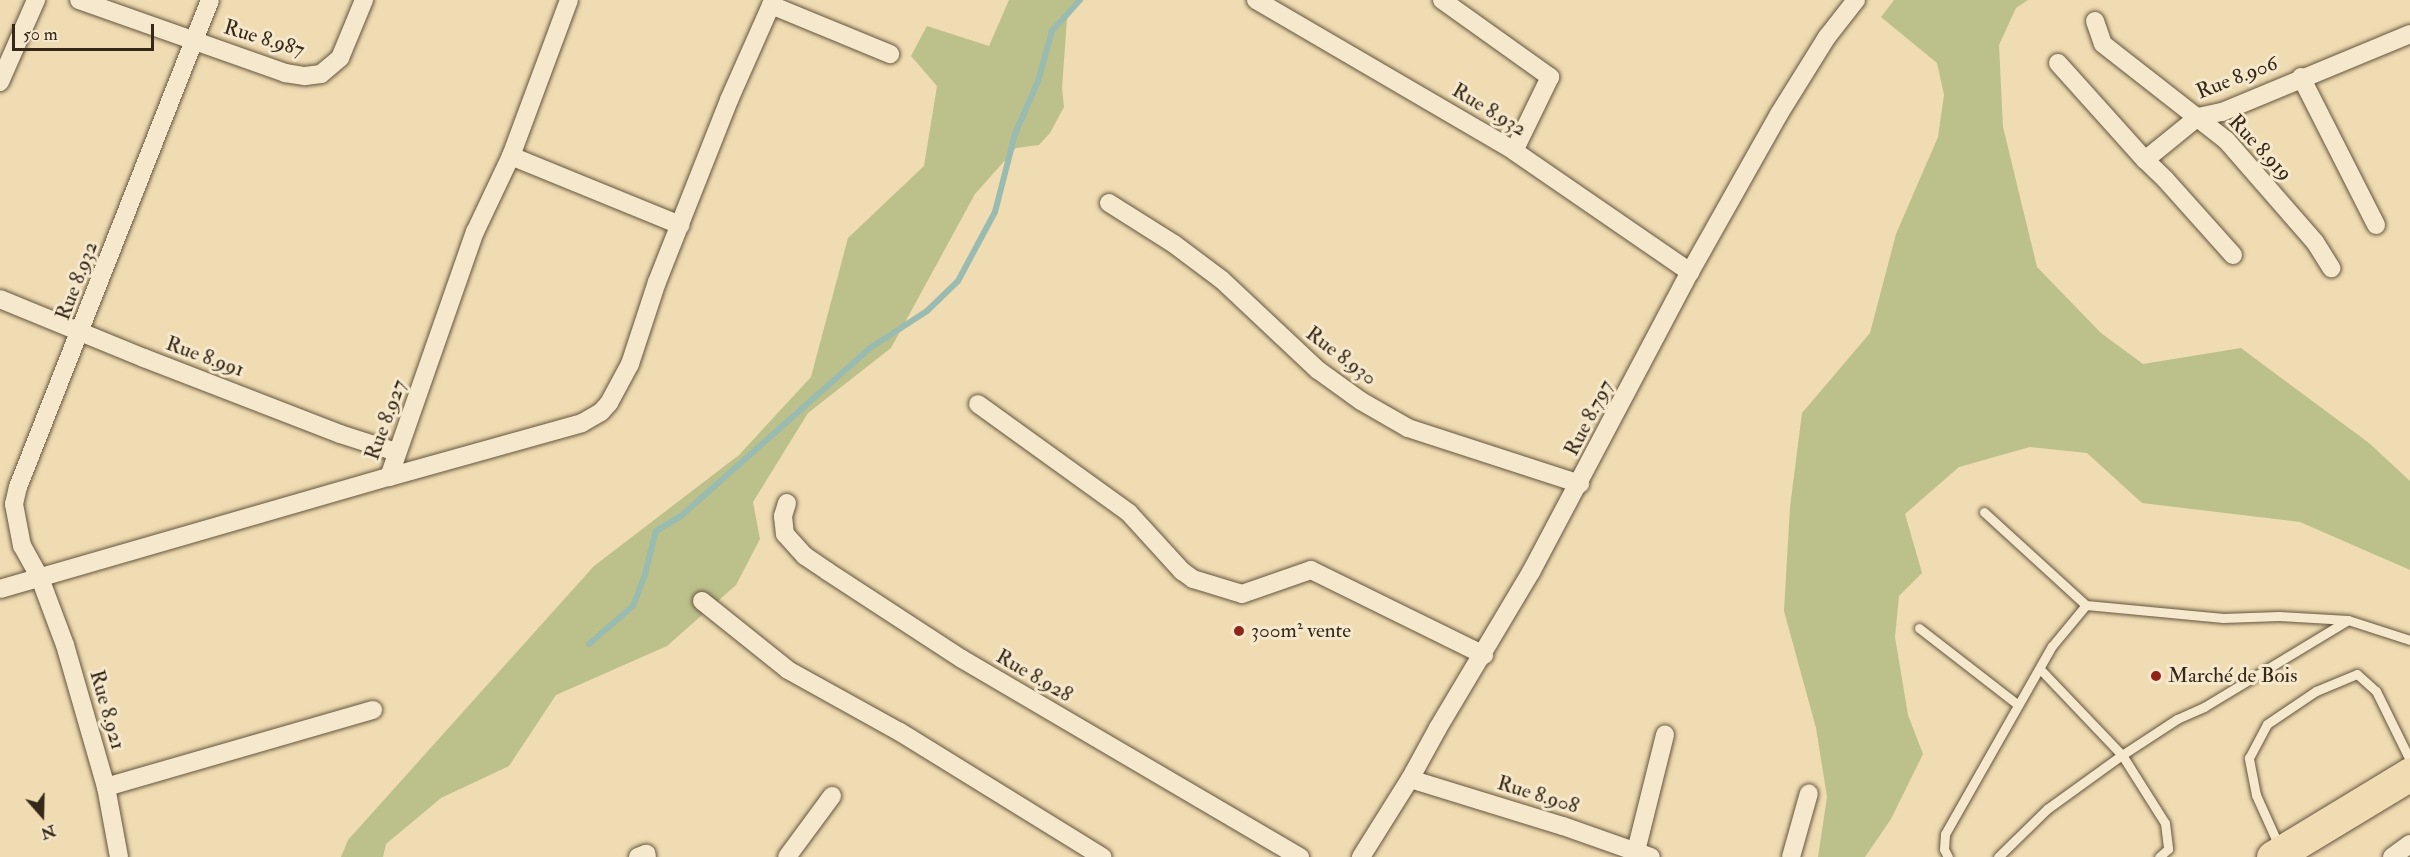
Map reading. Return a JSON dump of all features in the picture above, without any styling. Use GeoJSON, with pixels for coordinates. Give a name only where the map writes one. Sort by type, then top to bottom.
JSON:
{"type":"FeatureCollection","features":[{"type":"Feature","properties":{"kind":"highway"},"geometry":{"type":"LineString","coordinates":[[2277,854],[2410,774]]}},
{"type":"Feature","properties":{"kind":"street"},"geometry":{"type":"LineString","coordinates":[[0,82],[36,0]]}},
{"type":"Feature","properties":{"kind":"street","name":"Rue 8.987"},"geometry":{"type":"LineString","coordinates":[[79,0],[285,73],[305,76],[321,74],[340,58],[364,0]]}},
{"type":"Feature","properties":{"kind":"street","name":"Rue 8.932"},"geometry":{"type":"LineString","coordinates":[[40,578],[22,546],[14,504],[18,488],[210,0]]}},
{"type":"Feature","properties":{"kind":"street","name":"Rue 8.927"},"geometry":{"type":"LineString","coordinates":[[0,589],[389,477],[475,232],[511,156],[569,0]]}},
{"type":"Feature","properties":{"kind":"street","name":"Rue 8.932"},"geometry":{"type":"LineString","coordinates":[[1256,0],[1514,151],[1690,272]]}},
{"type":"Feature","properties":{"kind":"street"},"geometry":{"type":"LineString","coordinates":[[1442,0],[1550,77],[1514,151]]}},
{"type":"Feature","properties":{"kind":"street","name":"Rue 8.797"},"geometry":{"type":"LineString","coordinates":[[1361,857],[1484,655],[1580,484],[1690,272],[1791,95],[1827,37],[1856,0]]}},
{"type":"Feature","properties":{"kind":"street"},"geometry":{"type":"LineString","coordinates":[[389,477],[582,423],[601,412],[609,403],[630,364],[680,225],[767,2],[890,54]]}},
{"type":"Feature","properties":{"kind":"street","name":"Rue 8.919"},"geometry":{"type":"LineString","coordinates":[[2095,21],[2103,44],[2226,140],[2315,243],[2331,268]]}},
{"type":"Feature","properties":{"kind":"street","name":"Rue 8.906"},"geometry":{"type":"LineString","coordinates":[[2145,160],[2198,117],[2222,112],[2301,77],[2410,35]]}},
{"type":"Feature","properties":{"kind":"street"},"geometry":{"type":"LineString","coordinates":[[2058,63],[2233,255]]}},
{"type":"Feature","properties":{"kind":"street"},"geometry":{"type":"LineString","coordinates":[[2301,77],[2376,225]]}},
{"type":"Feature","properties":{"kind":"street"},"geometry":{"type":"LineString","coordinates":[[511,156],[680,225]]}},
{"type":"Feature","properties":{"kind":"street","name":"Rue 8.930"},"geometry":{"type":"LineString","coordinates":[[1109,203],[1174,244],[1222,280],[1318,370],[1361,401],[1408,428],[1580,484]]}},
{"type":"Feature","properties":{"kind":"street","name":"Rue 8.991"},"geometry":{"type":"LineString","coordinates":[[0,299],[340,434],[396,452]]}},
{"type":"Feature","properties":{"kind":"street"},"geometry":{"type":"LineString","coordinates":[[978,404],[1128,513],[1182,571],[1193,579],[1242,594],[1311,570],[1484,655]]}},
{"type":"Feature","properties":{"kind":"street","name":"Rue 8.928"},"geometry":{"type":"LineString","coordinates":[[787,502],[783,516],[785,534],[805,556],[827,572],[972,665],[1300,857]]}},
{"type":"Feature","properties":{"kind":"street","name":"Rue 8.921"},"geometry":{"type":"LineString","coordinates":[[40,578],[65,645],[106,787],[120,857]]}},
{"type":"Feature","properties":{"kind":"street"},"geometry":{"type":"LineString","coordinates":[[702,601],[788,670],[900,732],[1102,857]]}},
{"type":"Feature","properties":{"kind":"street"},"geometry":{"type":"LineString","coordinates":[[106,787],[373,710]]}},
{"type":"Feature","properties":{"kind":"street"},"geometry":{"type":"LineString","coordinates":[[1643,854],[1665,735]]}},
{"type":"Feature","properties":{"kind":"street","name":"Rue 8.908"},"geometry":{"type":"LineString","coordinates":[[1410,779],[1643,854]]}},
{"type":"Feature","properties":{"kind":"street"},"geometry":{"type":"LineString","coordinates":[[1791,857],[1809,793]]}},
{"type":"Feature","properties":{"kind":"street"},"geometry":{"type":"LineString","coordinates":[[788,857],[832,796]]}},
{"type":"Feature","properties":{"kind":"street"},"geometry":{"type":"LineString","coordinates":[[2392,857],[2410,844]]}},
{"type":"Feature","properties":{"kind":"street"},"geometry":{"type":"LineString","coordinates":[[638,857],[645,854],[647,857]]}},
{"type":"Feature","properties":{"kind":"lane"},"geometry":{"type":"LineString","coordinates":[[1984,512],[2086,605],[2223,618],[2279,616],[2348,620],[2410,640]]}},
{"type":"Feature","properties":{"kind":"lane"},"geometry":{"type":"LineString","coordinates":[[1948,857],[1944,849],[1945,834],[1983,771],[2017,704],[2052,646],[2086,605]]}},
{"type":"Feature","properties":{"kind":"lane"},"geometry":{"type":"LineString","coordinates":[[1998,857],[2047,809],[2122,755],[2177,719],[2204,707],[2348,620]]}},
{"type":"Feature","properties":{"kind":"lane"},"geometry":{"type":"LineString","coordinates":[[1919,628],[2017,704]]}},
{"type":"Feature","properties":{"kind":"lane"},"geometry":{"type":"LineString","coordinates":[[2040,669],[2122,755],[2165,823],[2168,849],[2159,857]]}},
{"type":"Feature","properties":{"kind":"lane"},"geometry":{"type":"LineString","coordinates":[[2277,854],[2256,795],[2249,758],[2267,724],[2316,691],[2357,674],[2376,691],[2410,760]]}},
{"type":"Feature","properties":{"kind":"green space"},"geometry":{"type":"Polygon","coordinates":[[[1009,0],[1080,0],[1067,19],[1062,88],[1064,107],[1050,133],[1039,145],[1016,148],[975,194],[891,348],[808,413],[753,502],[760,539],[736,585],[667,646],[556,695],[509,766],[441,798],[386,844],[383,857],[341,857],[348,840],[594,566],[739,455],[811,377],[848,238],[924,166],[937,86],[911,56],[927,26],[989,46],[1009,0]]]}},
{"type":"Feature","properties":{"kind":"green space"},"geometry":{"type":"Polygon","coordinates":[[[1894,0],[2028,0],[2016,8],[1999,45],[2003,127],[2037,267],[2101,333],[2143,364],[2241,348],[2369,443],[2410,481],[2410,570],[2300,522],[2142,503],[2087,453],[2030,447],[1959,467],[1905,514],[1922,573],[1899,596],[1895,637],[1908,715],[1923,754],[1891,819],[1865,857],[1818,857],[1827,797],[1816,728],[1784,611],[1790,507],[1802,413],[1870,333],[1896,234],[1938,137],[1944,95],[1937,63],[1881,17],[1894,0]]]}},
{"type":"Feature","properties":{"kind":"waterway"},"geometry":{"type":"LineString","coordinates":[[589,644],[633,606],[645,574],[656,531],[681,516],[870,348],[927,311],[958,281],[995,212],[1015,134],[1038,81],[1052,31],[1080,0]]}},
{"type":"Feature","properties":{"kind":"place","name":"300m² vente"},"geometry":{"type":"Point","coordinates":[1239,631]}},
{"type":"Feature","properties":{"kind":"place","name":"Marché de Bois"},"geometry":{"type":"Point","coordinates":[2156,676]}}]}
